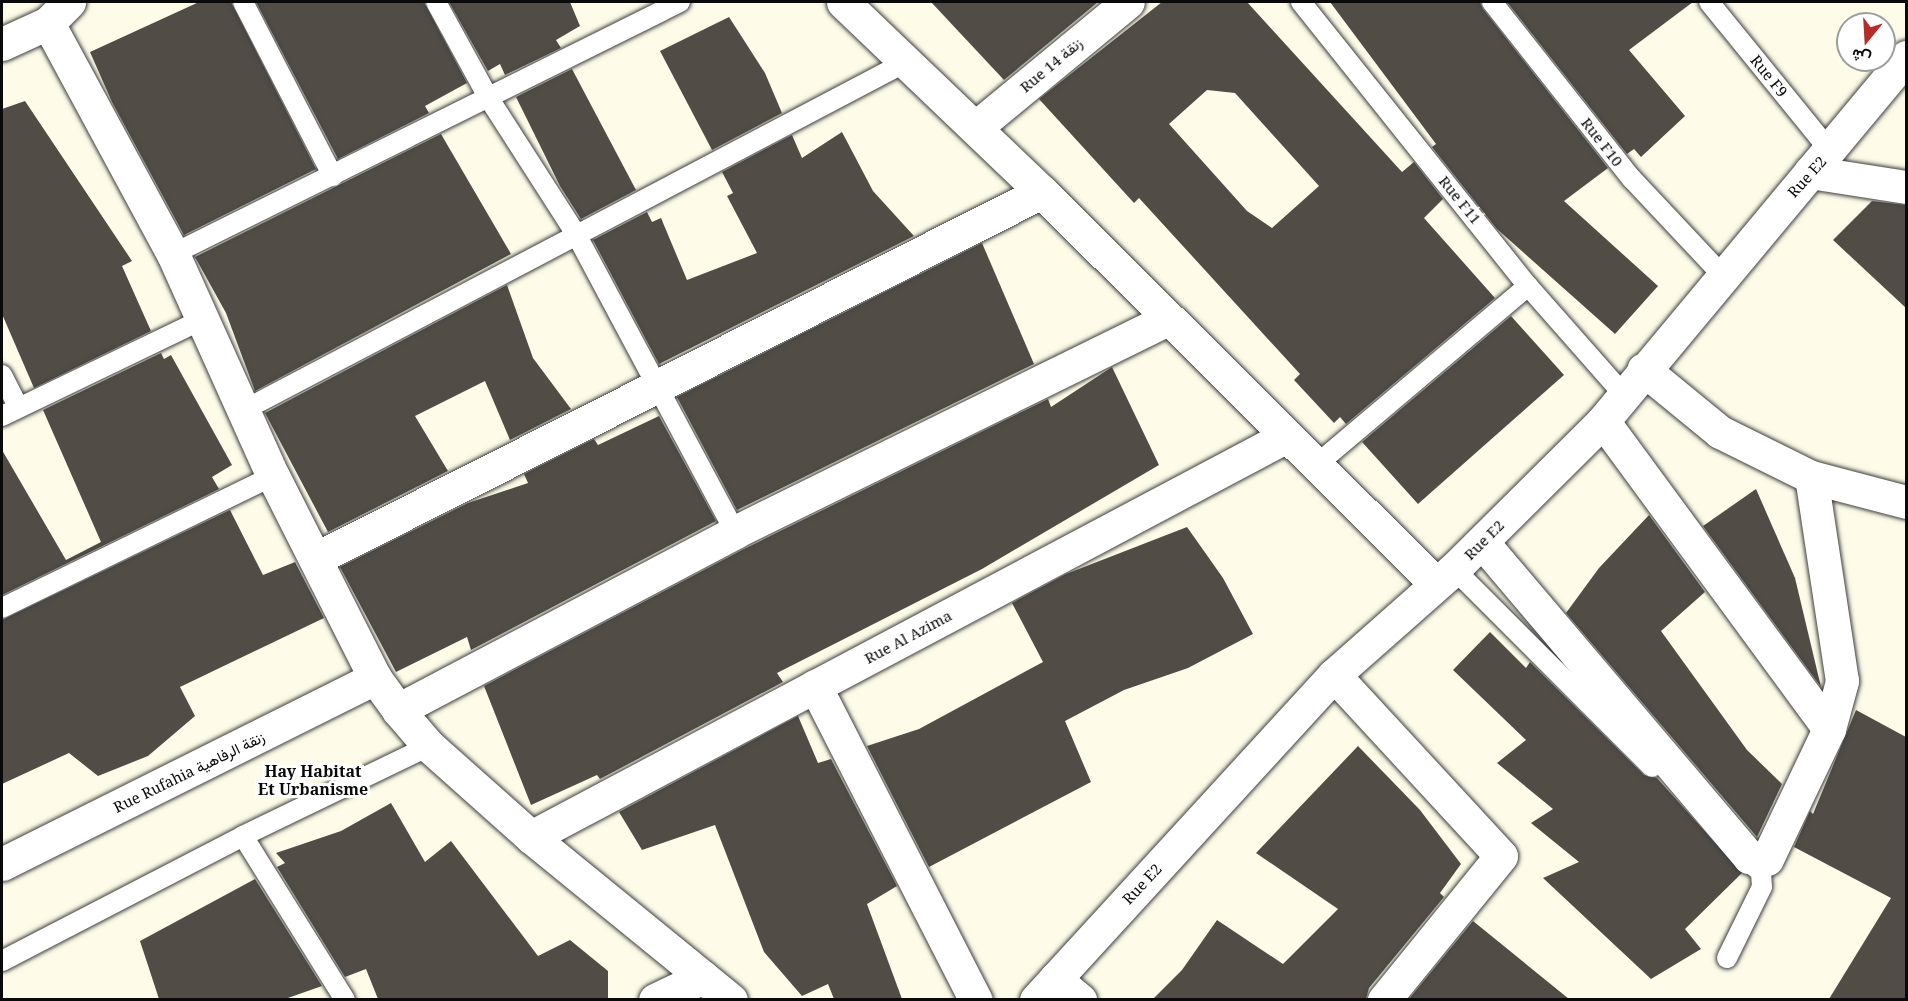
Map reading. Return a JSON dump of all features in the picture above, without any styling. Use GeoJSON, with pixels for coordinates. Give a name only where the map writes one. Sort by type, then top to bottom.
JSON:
{"type":"FeatureCollection","features":[{"type":"Feature","properties":{"kind":"street"},"geometry":{"type":"LineString","coordinates":[[843,2],[1042,192],[1315,466],[1445,577]]}},
{"type":"Feature","properties":{"kind":"street","name":"Rue 14 زنقة"},"geometry":{"type":"LineString","coordinates":[[975,128],[1125,2]]}},
{"type":"Feature","properties":{"kind":"street"},"geometry":{"type":"LineString","coordinates":[[2,44],[58,12],[204,320],[273,476],[375,678],[398,710],[429,746],[531,837],[731,999]]}},
{"type":"Feature","properties":{"kind":"street","name":"Rue E2"},"geometry":{"type":"LineString","coordinates":[[1046,989],[1334,675],[1445,577],[1603,421],[1722,275],[1906,57]]}},
{"type":"Feature","properties":{"kind":"street"},"geometry":{"type":"LineString","coordinates":[[1820,161],[1906,187]]}},
{"type":"Feature","properties":{"kind":"street"},"geometry":{"type":"LineString","coordinates":[[315,559],[1042,192]]}},
{"type":"Feature","properties":{"kind":"street"},"geometry":{"type":"LineString","coordinates":[[398,710],[735,532],[1168,320]]}},
{"type":"Feature","properties":{"kind":"street"},"geometry":{"type":"LineString","coordinates":[[1644,369],[1720,432],[1811,477],[1906,502]]}},
{"type":"Feature","properties":{"kind":"street"},"geometry":{"type":"LineString","coordinates":[[1603,421],[1829,729]]}},
{"type":"Feature","properties":{"kind":"street","name":"Rue Al Azima"},"geometry":{"type":"LineString","coordinates":[[531,837],[1285,437]]}},
{"type":"Feature","properties":{"kind":"street"},"geometry":{"type":"LineString","coordinates":[[1482,542],[1749,856],[1767,859],[1829,729],[1842,669],[1811,477]]}},
{"type":"Feature","properties":{"kind":"street"},"geometry":{"type":"LineString","coordinates":[[1334,675],[1501,856],[1384,999]]}},
{"type":"Feature","properties":{"kind":"street","name":"Rue Rufahia زنقة الرفاهية"},"geometry":{"type":"LineString","coordinates":[[2,864],[375,678]]}},
{"type":"Feature","properties":{"kind":"street"},"geometry":{"type":"LineString","coordinates":[[815,687],[976,999]]}},
{"type":"Feature","properties":{"kind":"street"},"geometry":{"type":"LineString","coordinates":[[655,999],[703,977]]}},
{"type":"Feature","properties":{"kind":"street"},"geometry":{"type":"LineString","coordinates":[[1046,989],[1080,999]]}},
{"type":"Feature","properties":{"kind":"lane"},"geometry":{"type":"LineString","coordinates":[[243,2],[333,176]]}},
{"type":"Feature","properties":{"kind":"lane"},"geometry":{"type":"LineString","coordinates":[[436,2],[488,97],[576,234],[659,384],[735,532]]}},
{"type":"Feature","properties":{"kind":"lane"},"geometry":{"type":"LineString","coordinates":[[173,254],[680,2]]}},
{"type":"Feature","properties":{"kind":"lane","name":"Rue F11"},"geometry":{"type":"LineString","coordinates":[[1301,2],[1528,286],[1624,395]]}},
{"type":"Feature","properties":{"kind":"lane","name":"Rue F10"},"geometry":{"type":"LineString","coordinates":[[1492,2],[1632,179],[1722,275]]}},
{"type":"Feature","properties":{"kind":"lane","name":"Rue F9"},"geometry":{"type":"LineString","coordinates":[[1709,2],[1820,161]]}},
{"type":"Feature","properties":{"kind":"lane"},"geometry":{"type":"LineString","coordinates":[[244,410],[906,62]]}},
{"type":"Feature","properties":{"kind":"lane"},"geometry":{"type":"LineString","coordinates":[[1315,466],[1528,286]]}},
{"type":"Feature","properties":{"kind":"lane"},"geometry":{"type":"LineString","coordinates":[[2,375],[10,411],[204,320]]}},
{"type":"Feature","properties":{"kind":"lane"},"geometry":{"type":"LineString","coordinates":[[2,608],[273,476]]}},
{"type":"Feature","properties":{"kind":"lane"},"geometry":{"type":"LineString","coordinates":[[1445,577],[1761,872],[1760,894],[1727,958]]}},
{"type":"Feature","properties":{"kind":"lane"},"geometry":{"type":"LineString","coordinates":[[2,961],[243,836],[429,746]]}},
{"type":"Feature","properties":{"kind":"lane"},"geometry":{"type":"LineString","coordinates":[[243,836],[345,999]]}},
{"type":"Feature","properties":{"kind":"building"},"geometry":{"type":"Polygon","coordinates":[[[199,2],[231,2],[316,169],[184,235],[112,102],[90,52],[199,2]]]}},
{"type":"Feature","properties":{"kind":"building"},"geometry":{"type":"Polygon","coordinates":[[[256,2],[424,2],[467,83],[425,106],[429,113],[338,159],[256,2]]]}},
{"type":"Feature","properties":{"kind":"building"},"geometry":{"type":"Polygon","coordinates":[[[449,2],[570,2],[580,26],[556,40],[561,48],[505,75],[500,64],[488,71],[449,2]]]}},
{"type":"Feature","properties":{"kind":"building"},"geometry":{"type":"Polygon","coordinates":[[[931,2],[1098,2],[1004,80],[931,2]]]}},
{"type":"Feature","properties":{"kind":"building"},"geometry":{"type":"Polygon","coordinates":[[[1162,2],[1247,2],[1402,172],[1414,162],[1443,199],[1424,218],[1495,298],[1346,424],[1340,417],[1334,423],[1294,380],[1300,374],[1139,198],[1134,203],[1039,99],[1162,2]],[[1207,90],[1169,124],[1247,211],[1272,228],[1319,186],[1235,93],[1207,90]]]}},
{"type":"Feature","properties":{"kind":"building"},"geometry":{"type":"Polygon","coordinates":[[[1330,2],[1480,2],[1483,9],[1608,168],[1564,201],[1658,286],[1615,334],[1497,229],[1432,147],[1436,144],[1330,2]]]}},
{"type":"Feature","properties":{"kind":"building"},"geometry":{"type":"Polygon","coordinates":[[[1507,2],[1693,2],[1629,50],[1685,116],[1641,157],[1634,149],[1627,154],[1507,2]]]}},
{"type":"Feature","properties":{"kind":"building"},"geometry":{"type":"Polygon","coordinates":[[[729,17],[765,73],[782,113],[712,150],[660,51],[729,17]]]}},
{"type":"Feature","properties":{"kind":"building"},"geometry":{"type":"Polygon","coordinates":[[[572,69],[636,190],[581,219],[560,186],[516,97],[572,69]]]}},
{"type":"Feature","properties":{"kind":"building"},"geometry":{"type":"Polygon","coordinates":[[[25,101],[132,261],[122,266],[151,331],[34,388],[2,314],[2,109],[25,101]]]}},
{"type":"Feature","properties":{"kind":"building"},"geometry":{"type":"Polygon","coordinates":[[[842,132],[873,191],[914,236],[659,364],[593,240],[647,212],[652,222],[661,218],[687,280],[757,253],[727,196],[733,193],[722,172],[792,135],[802,158],[842,132]]]}},
{"type":"Feature","properties":{"kind":"building"},"geometry":{"type":"Polygon","coordinates":[[[441,134],[511,254],[255,391],[226,313],[195,257],[441,134]]]}},
{"type":"Feature","properties":{"kind":"building"},"geometry":{"type":"Polygon","coordinates":[[[1872,201],[1906,205],[1906,308],[1833,240],[1872,201]]]}},
{"type":"Feature","properties":{"kind":"building"},"geometry":{"type":"Polygon","coordinates":[[[982,243],[1034,364],[737,510],[677,397],[982,243]]]}},
{"type":"Feature","properties":{"kind":"building"},"geometry":{"type":"Polygon","coordinates":[[[507,285],[533,358],[571,409],[510,440],[485,381],[415,416],[448,471],[328,532],[265,413],[507,285]]]}},
{"type":"Feature","properties":{"kind":"building"},"geometry":{"type":"Polygon","coordinates":[[[1511,316],[1564,375],[1418,504],[1362,442],[1511,316]]]}},
{"type":"Feature","properties":{"kind":"building"},"geometry":{"type":"Polygon","coordinates":[[[161,353],[164,359],[171,355],[232,465],[212,477],[219,489],[2,595],[2,450],[66,560],[101,542],[43,410],[161,353]]]}},
{"type":"Feature","properties":{"kind":"building"},"geometry":{"type":"Polygon","coordinates":[[[1112,367],[1159,465],[982,569],[777,673],[783,682],[600,779],[597,775],[531,805],[484,686],[744,549],[1048,399],[1051,407],[1112,367]]]}},
{"type":"Feature","properties":{"kind":"building"},"geometry":{"type":"Polygon","coordinates":[[[659,416],[716,521],[471,650],[467,637],[396,672],[340,567],[468,503],[528,483],[524,474],[594,439],[598,445],[659,416]]]}},
{"type":"Feature","properties":{"kind":"building"},"geometry":{"type":"Polygon","coordinates":[[[1756,489],[1795,578],[1821,687],[1703,526],[1756,489]]]}},
{"type":"Feature","properties":{"kind":"building"},"geometry":{"type":"Polygon","coordinates":[[[230,510],[263,575],[295,562],[324,618],[180,687],[195,716],[148,756],[98,776],[69,753],[2,784],[2,620],[230,510]]]}},
{"type":"Feature","properties":{"kind":"building"},"geometry":{"type":"Polygon","coordinates":[[[1649,515],[1705,592],[1661,631],[1747,750],[1782,784],[1757,837],[1566,613],[1599,568],[1649,515]]]}},
{"type":"Feature","properties":{"kind":"building"},"geometry":{"type":"Polygon","coordinates":[[[1187,527],[1223,578],[1253,634],[1188,668],[1124,690],[1065,721],[1091,782],[929,867],[867,746],[919,729],[1043,662],[1012,603],[1066,574],[1187,527]]]}},
{"type":"Feature","properties":{"kind":"building"},"geometry":{"type":"Polygon","coordinates":[[[1490,632],[1526,668],[1530,662],[1644,775],[1657,778],[1742,873],[1685,929],[1701,949],[1651,979],[1543,878],[1579,862],[1531,823],[1553,809],[1497,763],[1526,740],[1453,670],[1490,632]]]}},
{"type":"Feature","properties":{"kind":"building"},"geometry":{"type":"Polygon","coordinates":[[[1856,710],[1906,737],[1906,999],[1829,999],[1891,898],[1794,847],[1810,811],[1813,814],[1856,710]]]}},
{"type":"Feature","properties":{"kind":"building"},"geometry":{"type":"Polygon","coordinates":[[[798,716],[818,763],[831,759],[897,886],[867,904],[902,999],[834,999],[828,984],[802,996],[764,952],[715,825],[642,850],[619,812],[798,716]]]}},
{"type":"Feature","properties":{"kind":"building"},"geometry":{"type":"Polygon","coordinates":[[[1358,746],[1420,810],[1461,864],[1440,893],[1444,897],[1369,988],[1366,999],[1153,999],[1182,970],[1217,920],[1283,964],[1338,909],[1256,853],[1358,746]]]}},
{"type":"Feature","properties":{"kind":"building"},"geometry":{"type":"Polygon","coordinates":[[[391,803],[425,862],[451,841],[538,956],[570,940],[608,971],[608,999],[378,999],[366,969],[345,977],[277,867],[285,863],[276,853],[341,831],[391,803]]]}},
{"type":"Feature","properties":{"kind":"building"},"geometry":{"type":"Polygon","coordinates":[[[255,879],[322,986],[285,999],[159,999],[140,941],[255,879]]]}},
{"type":"Feature","properties":{"kind":"building"},"geometry":{"type":"Polygon","coordinates":[[[1473,921],[1569,999],[1409,999],[1473,921]]]}},
{"type":"Feature","properties":{"kind":"district","name":"Hay Habitat Et Urbanisme"},"geometry":{"type":"Point","coordinates":[313,780]}}]}
